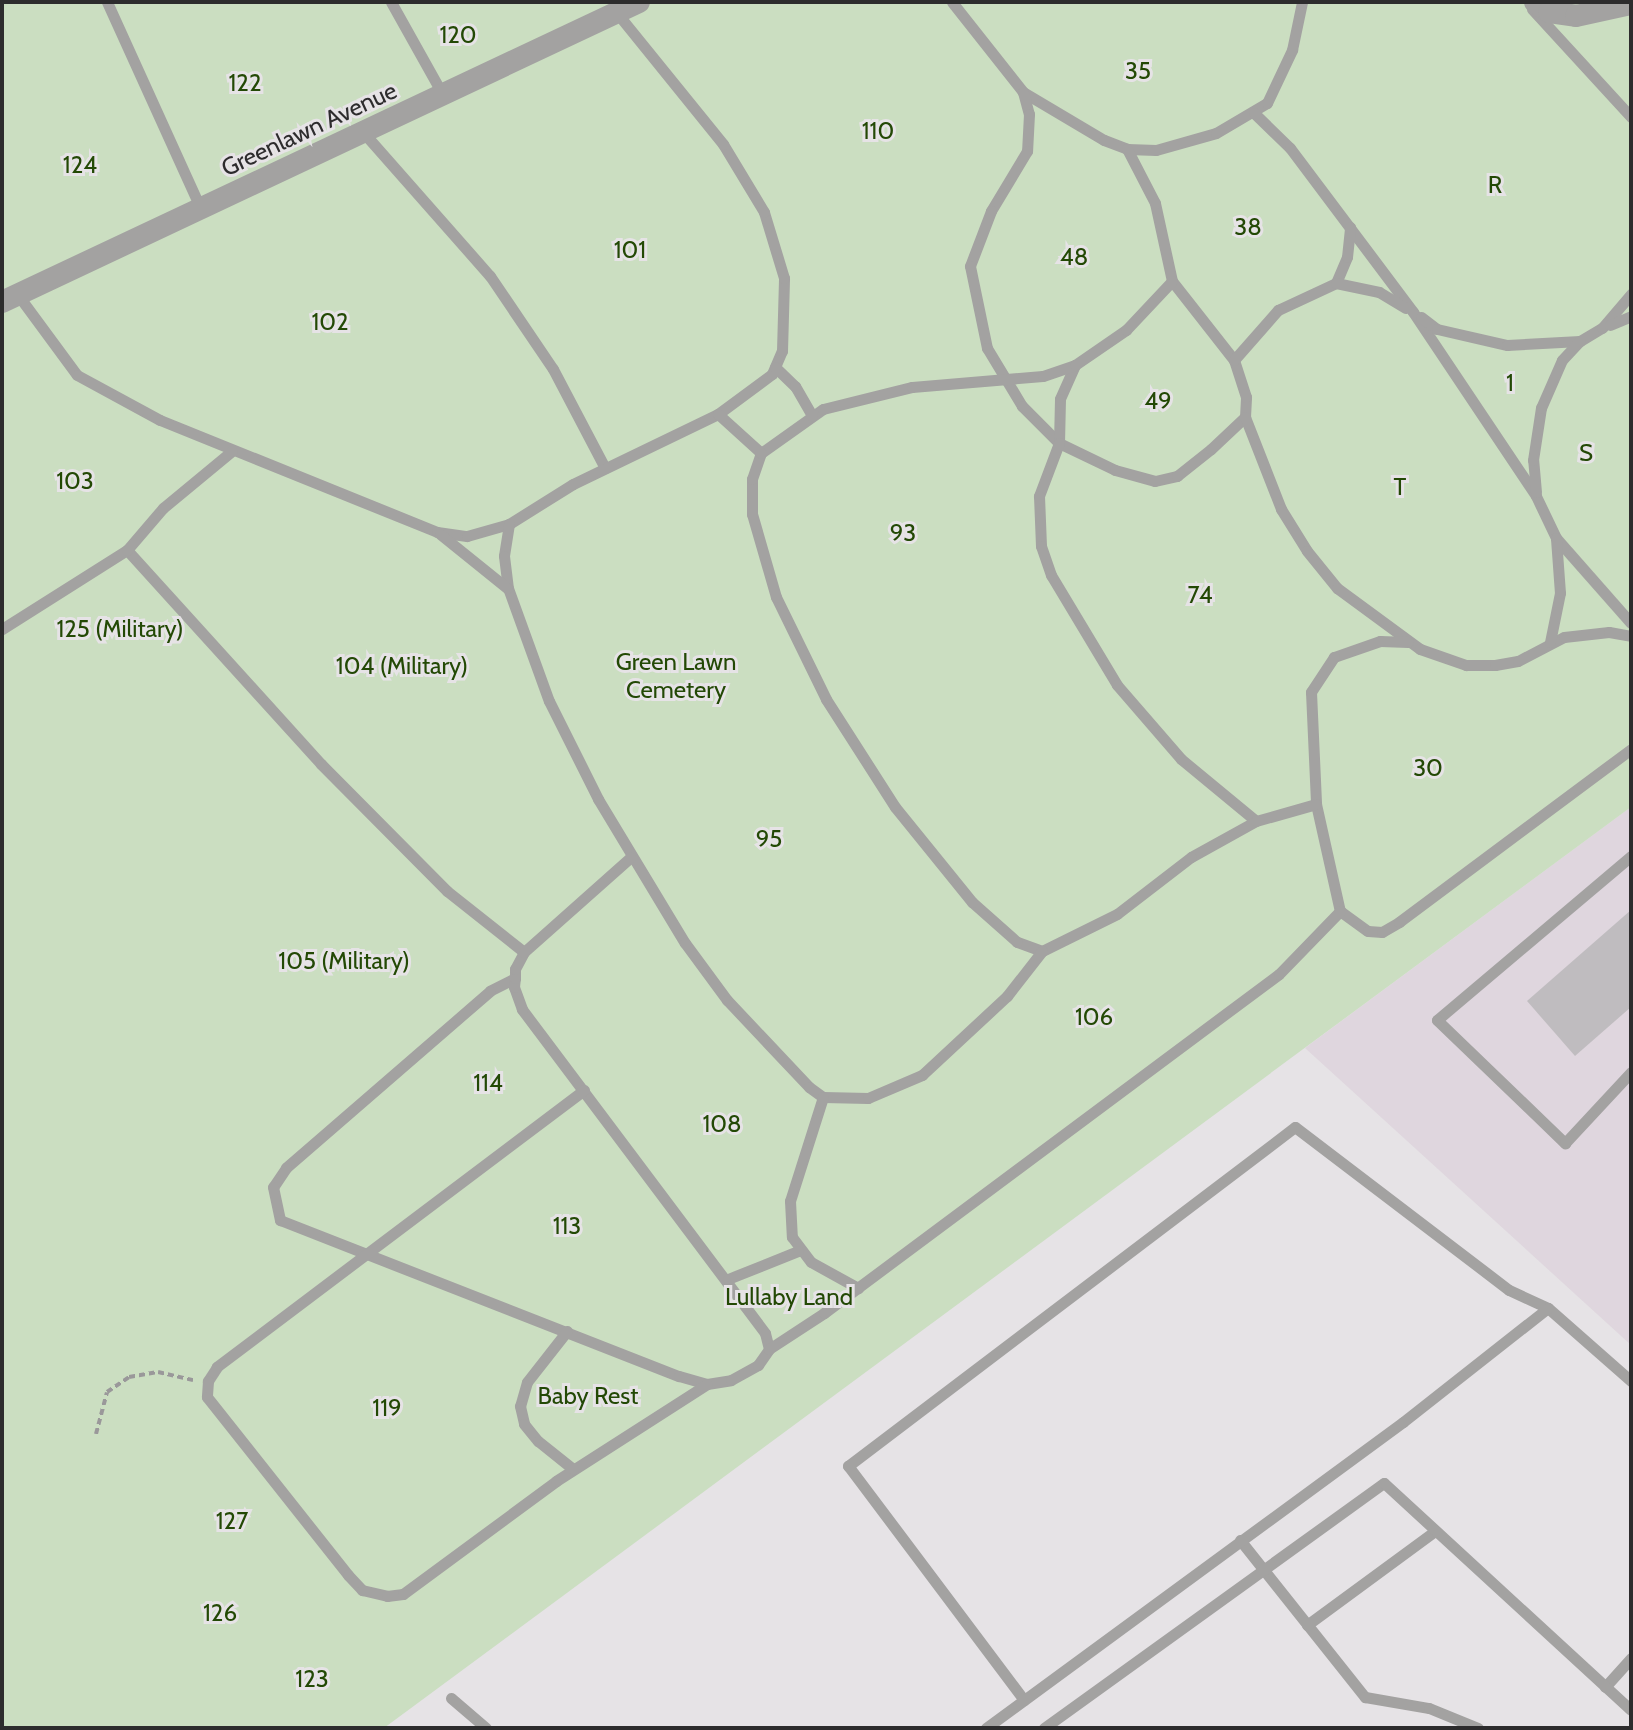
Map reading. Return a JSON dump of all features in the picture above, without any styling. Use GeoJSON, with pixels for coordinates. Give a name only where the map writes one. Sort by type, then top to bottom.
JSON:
{"type":"FeatureCollection","features":[{"type":"Feature","properties":{"kind":"street","name":"Greenlawn Avenue"},"geometry":{"type":"LineString","coordinates":[[10,298],[639,2]]}},
{"type":"Feature","properties":{"kind":"street"},"geometry":{"type":"LineString","coordinates":[[1535,2],[1549,12],[1576,16],[1631,4]]}},
{"type":"Feature","properties":{"kind":"lane"},"geometry":{"type":"LineString","coordinates":[[107,2],[201,209]]}},
{"type":"Feature","properties":{"kind":"lane"},"geometry":{"type":"LineString","coordinates":[[391,2],[443,95]]}},
{"type":"Feature","properties":{"kind":"lane"},"geometry":{"type":"LineString","coordinates":[[952,2],[1023,92],[1127,149],[1155,203],[1172,281],[1234,360],[1246,397],[1245,417],[1281,509],[1307,551],[1337,588],[1408,642],[1466,665],[1518,661],[1550,642],[1587,633],[1631,636]]}},
{"type":"Feature","properties":{"kind":"lane"},"geometry":{"type":"LineString","coordinates":[[1127,149],[1184,143],[1254,113],[1267,103],[1283,71],[1302,2]]}},
{"type":"Feature","properties":{"kind":"lane"},"geometry":{"type":"LineString","coordinates":[[1527,2],[1558,43],[1631,117]]}},
{"type":"Feature","properties":{"kind":"lane"},"geometry":{"type":"LineString","coordinates":[[10,298],[77,375],[105,394],[232,451],[437,532],[467,536],[509,524],[605,468],[718,414],[750,393],[775,367],[786,319],[784,278],[764,212],[723,144],[617,13]]}},
{"type":"Feature","properties":{"kind":"lane"},"geometry":{"type":"LineString","coordinates":[[1023,92],[1029,114],[1027,151],[986,221],[970,266],[979,323],[1002,379],[1059,443],[1115,470],[1155,481],[1193,464],[1245,417]]}},
{"type":"Feature","properties":{"kind":"lane"},"geometry":{"type":"LineString","coordinates":[[1254,113],[1290,148],[1413,312],[1536,496],[1556,538],[1631,623]]}},
{"type":"Feature","properties":{"kind":"lane"},"geometry":{"type":"LineString","coordinates":[[363,132],[490,276],[553,369],[605,468]]}},
{"type":"Feature","properties":{"kind":"lane"},"geometry":{"type":"LineString","coordinates":[[1336,283],[1347,257],[1350,227]]}},
{"type":"Feature","properties":{"kind":"lane"},"geometry":{"type":"LineString","coordinates":[[1042,951],[1007,935],[972,902],[895,807],[826,699],[776,597],[761,547],[752,491],[761,453],[812,415],[912,387],[1043,376],[1075,365],[1126,330],[1172,281]]}},
{"type":"Feature","properties":{"kind":"lane"},"geometry":{"type":"LineString","coordinates":[[1234,360],[1278,310],[1336,283],[1379,292],[1437,329],[1507,345],[1580,341]]}},
{"type":"Feature","properties":{"kind":"lane"},"geometry":{"type":"LineString","coordinates":[[1602,328],[1631,294]]}},
{"type":"Feature","properties":{"kind":"lane"},"geometry":{"type":"LineString","coordinates":[[1536,496],[1533,460],[1541,408],[1562,360],[1580,341],[1631,316]]}},
{"type":"Feature","properties":{"kind":"lane"},"geometry":{"type":"LineString","coordinates":[[1075,365],[1060,399],[1059,443],[1039,496],[1041,546],[1066,607],[1117,685],[1181,759],[1256,821]]}},
{"type":"Feature","properties":{"kind":"lane"},"geometry":{"type":"LineString","coordinates":[[775,367],[795,386],[812,415]]}},
{"type":"Feature","properties":{"kind":"lane"},"geometry":{"type":"LineString","coordinates":[[718,414],[761,453]]}},
{"type":"Feature","properties":{"kind":"lane"},"geometry":{"type":"LineString","coordinates":[[2,629],[127,550],[163,508],[232,451]]}},
{"type":"Feature","properties":{"kind":"lane"},"geometry":{"type":"LineString","coordinates":[[509,524],[504,556],[508,588],[549,701],[630,858],[727,1000],[823,1097],[868,1098],[922,1075],[1007,996],[1042,951],[1117,914],[1191,857],[1256,821],[1316,804]]}},
{"type":"Feature","properties":{"kind":"lane"},"geometry":{"type":"LineString","coordinates":[[437,532],[508,588]]}},
{"type":"Feature","properties":{"kind":"lane"},"geometry":{"type":"LineString","coordinates":[[1550,642],[1560,593],[1556,538]]}},
{"type":"Feature","properties":{"kind":"lane"},"geometry":{"type":"LineString","coordinates":[[127,550],[331,775],[447,891],[524,952]]}},
{"type":"Feature","properties":{"kind":"lane"},"geometry":{"type":"LineString","coordinates":[[1408,642],[1356,646],[1320,671],[1311,692],[1316,804],[1340,911],[1368,931],[1382,932],[1631,749]]}},
{"type":"Feature","properties":{"kind":"lane"},"geometry":{"type":"LineString","coordinates":[[1631,856],[1437,1020],[1565,1143],[1631,1072]]}},
{"type":"Feature","properties":{"kind":"lane"},"geometry":{"type":"LineString","coordinates":[[630,858],[524,952],[515,978],[522,1009],[728,1279],[765,1333],[769,1349]]}},
{"type":"Feature","properties":{"kind":"lane"},"geometry":{"type":"LineString","coordinates":[[584,1090],[217,1367],[208,1381],[214,1409],[348,1575],[373,1594],[403,1594],[573,1469],[707,1384],[731,1380],[758,1365],[769,1349],[858,1288],[1279,974],[1340,911]]}},
{"type":"Feature","properties":{"kind":"lane"},"geometry":{"type":"LineString","coordinates":[[515,978],[490,991],[286,1168],[273,1187],[280,1220],[707,1384]]}},
{"type":"Feature","properties":{"kind":"lane"},"geometry":{"type":"LineString","coordinates":[[823,1097],[790,1201],[798,1251],[858,1288]]}},
{"type":"Feature","properties":{"kind":"lane"},"geometry":{"type":"LineString","coordinates":[[1024,1700],[848,1466],[1295,1127],[1509,1290],[1548,1308],[1631,1381]]}},
{"type":"Feature","properties":{"kind":"lane"},"geometry":{"type":"LineString","coordinates":[[728,1279],[798,1251]]}},
{"type":"Feature","properties":{"kind":"lane"},"geometry":{"type":"LineString","coordinates":[[986,1728],[1548,1308]]}},
{"type":"Feature","properties":{"kind":"lane"},"geometry":{"type":"LineString","coordinates":[[567,1331],[527,1382],[520,1406],[524,1424],[538,1441],[573,1469]]}},
{"type":"Feature","properties":{"kind":"lane"},"geometry":{"type":"LineString","coordinates":[[1044,1728],[1384,1483],[1631,1710]]}},
{"type":"Feature","properties":{"kind":"lane"},"geometry":{"type":"LineString","coordinates":[[1307,1625],[1435,1531]]}},
{"type":"Feature","properties":{"kind":"lane"},"geometry":{"type":"LineString","coordinates":[[1240,1540],[1365,1697],[1429,1708],[1478,1728]]}},
{"type":"Feature","properties":{"kind":"lane"},"geometry":{"type":"LineString","coordinates":[[1605,1687],[1631,1658]]}},
{"type":"Feature","properties":{"kind":"lane"},"geometry":{"type":"LineString","coordinates":[[451,1698],[486,1728]]}},
{"type":"Feature","properties":{"kind":"path"},"geometry":{"type":"LineString","coordinates":[[96,1434],[107,1392],[129,1377],[158,1372],[208,1381]]}},
{"type":"Feature","properties":{"kind":"shaded area"},"geometry":{"type":"Polygon","coordinates":[[[1631,807],[1631,1345],[1305,1048],[1631,807]]]}},
{"type":"Feature","properties":{"kind":"green space","name":"Green Lawn Cemetery"},"geometry":{"type":"Polygon","coordinates":[[[2,2],[1631,2],[1631,807],[384,1728],[2,1728],[2,2]]]}},
{"type":"Feature","properties":{"kind":"building"},"geometry":{"type":"Polygon","coordinates":[[[1631,910],[1631,1007],[1575,1056],[1527,1001],[1631,910]]]}},
{"type":"Feature","properties":{"kind":"park label","name":"120"},"geometry":{"type":"Point","coordinates":[458,35]}},
{"type":"Feature","properties":{"kind":"park label","name":"35"},"geometry":{"type":"Point","coordinates":[1138,71]}},
{"type":"Feature","properties":{"kind":"park label","name":"122"},"geometry":{"type":"Point","coordinates":[245,83]}},
{"type":"Feature","properties":{"kind":"park label","name":"110"},"geometry":{"type":"Point","coordinates":[878,131]}},
{"type":"Feature","properties":{"kind":"park label","name":"124"},"geometry":{"type":"Point","coordinates":[80,165]}},
{"type":"Feature","properties":{"kind":"park label","name":"R"},"geometry":{"type":"Point","coordinates":[1495,185]}},
{"type":"Feature","properties":{"kind":"park label","name":"38"},"geometry":{"type":"Point","coordinates":[1248,227]}},
{"type":"Feature","properties":{"kind":"park label","name":"101"},"geometry":{"type":"Point","coordinates":[630,250]}},
{"type":"Feature","properties":{"kind":"park label","name":"48"},"geometry":{"type":"Point","coordinates":[1074,257]}},
{"type":"Feature","properties":{"kind":"park label","name":"102"},"geometry":{"type":"Point","coordinates":[330,322]}},
{"type":"Feature","properties":{"kind":"park label","name":"1"},"geometry":{"type":"Point","coordinates":[1510,383]}},
{"type":"Feature","properties":{"kind":"park label","name":"49"},"geometry":{"type":"Point","coordinates":[1158,401]}},
{"type":"Feature","properties":{"kind":"park label","name":"S"},"geometry":{"type":"Point","coordinates":[1586,453]}},
{"type":"Feature","properties":{"kind":"park label","name":"103"},"geometry":{"type":"Point","coordinates":[75,481]}},
{"type":"Feature","properties":{"kind":"park label","name":"T"},"geometry":{"type":"Point","coordinates":[1400,487]}},
{"type":"Feature","properties":{"kind":"park label","name":"93"},"geometry":{"type":"Point","coordinates":[903,533]}},
{"type":"Feature","properties":{"kind":"park label","name":"74"},"geometry":{"type":"Point","coordinates":[1200,595]}},
{"type":"Feature","properties":{"kind":"park label","name":"125 (Military)"},"geometry":{"type":"Point","coordinates":[120,629]}},
{"type":"Feature","properties":{"kind":"park label","name":"104 (Military)"},"geometry":{"type":"Point","coordinates":[402,666]}},
{"type":"Feature","properties":{"kind":"park label","name":"30"},"geometry":{"type":"Point","coordinates":[1428,768]}},
{"type":"Feature","properties":{"kind":"park label","name":"95"},"geometry":{"type":"Point","coordinates":[769,839]}},
{"type":"Feature","properties":{"kind":"park label","name":"105 (Military)"},"geometry":{"type":"Point","coordinates":[344,961]}},
{"type":"Feature","properties":{"kind":"park label","name":"106"},"geometry":{"type":"Point","coordinates":[1094,1017]}},
{"type":"Feature","properties":{"kind":"park label","name":"114"},"geometry":{"type":"Point","coordinates":[488,1083]}},
{"type":"Feature","properties":{"kind":"park label","name":"108"},"geometry":{"type":"Point","coordinates":[722,1124]}},
{"type":"Feature","properties":{"kind":"park label","name":"113"},"geometry":{"type":"Point","coordinates":[567,1226]}},
{"type":"Feature","properties":{"kind":"park label","name":"Lullaby Land"},"geometry":{"type":"Point","coordinates":[789,1297]}},
{"type":"Feature","properties":{"kind":"park label","name":"Baby Rest"},"geometry":{"type":"Point","coordinates":[588,1396]}},
{"type":"Feature","properties":{"kind":"park label","name":"119"},"geometry":{"type":"Point","coordinates":[387,1408]}},
{"type":"Feature","properties":{"kind":"park label","name":"127"},"geometry":{"type":"Point","coordinates":[232,1521]}},
{"type":"Feature","properties":{"kind":"park label","name":"126"},"geometry":{"type":"Point","coordinates":[220,1613]}},
{"type":"Feature","properties":{"kind":"park label","name":"123"},"geometry":{"type":"Point","coordinates":[312,1679]}}]}
